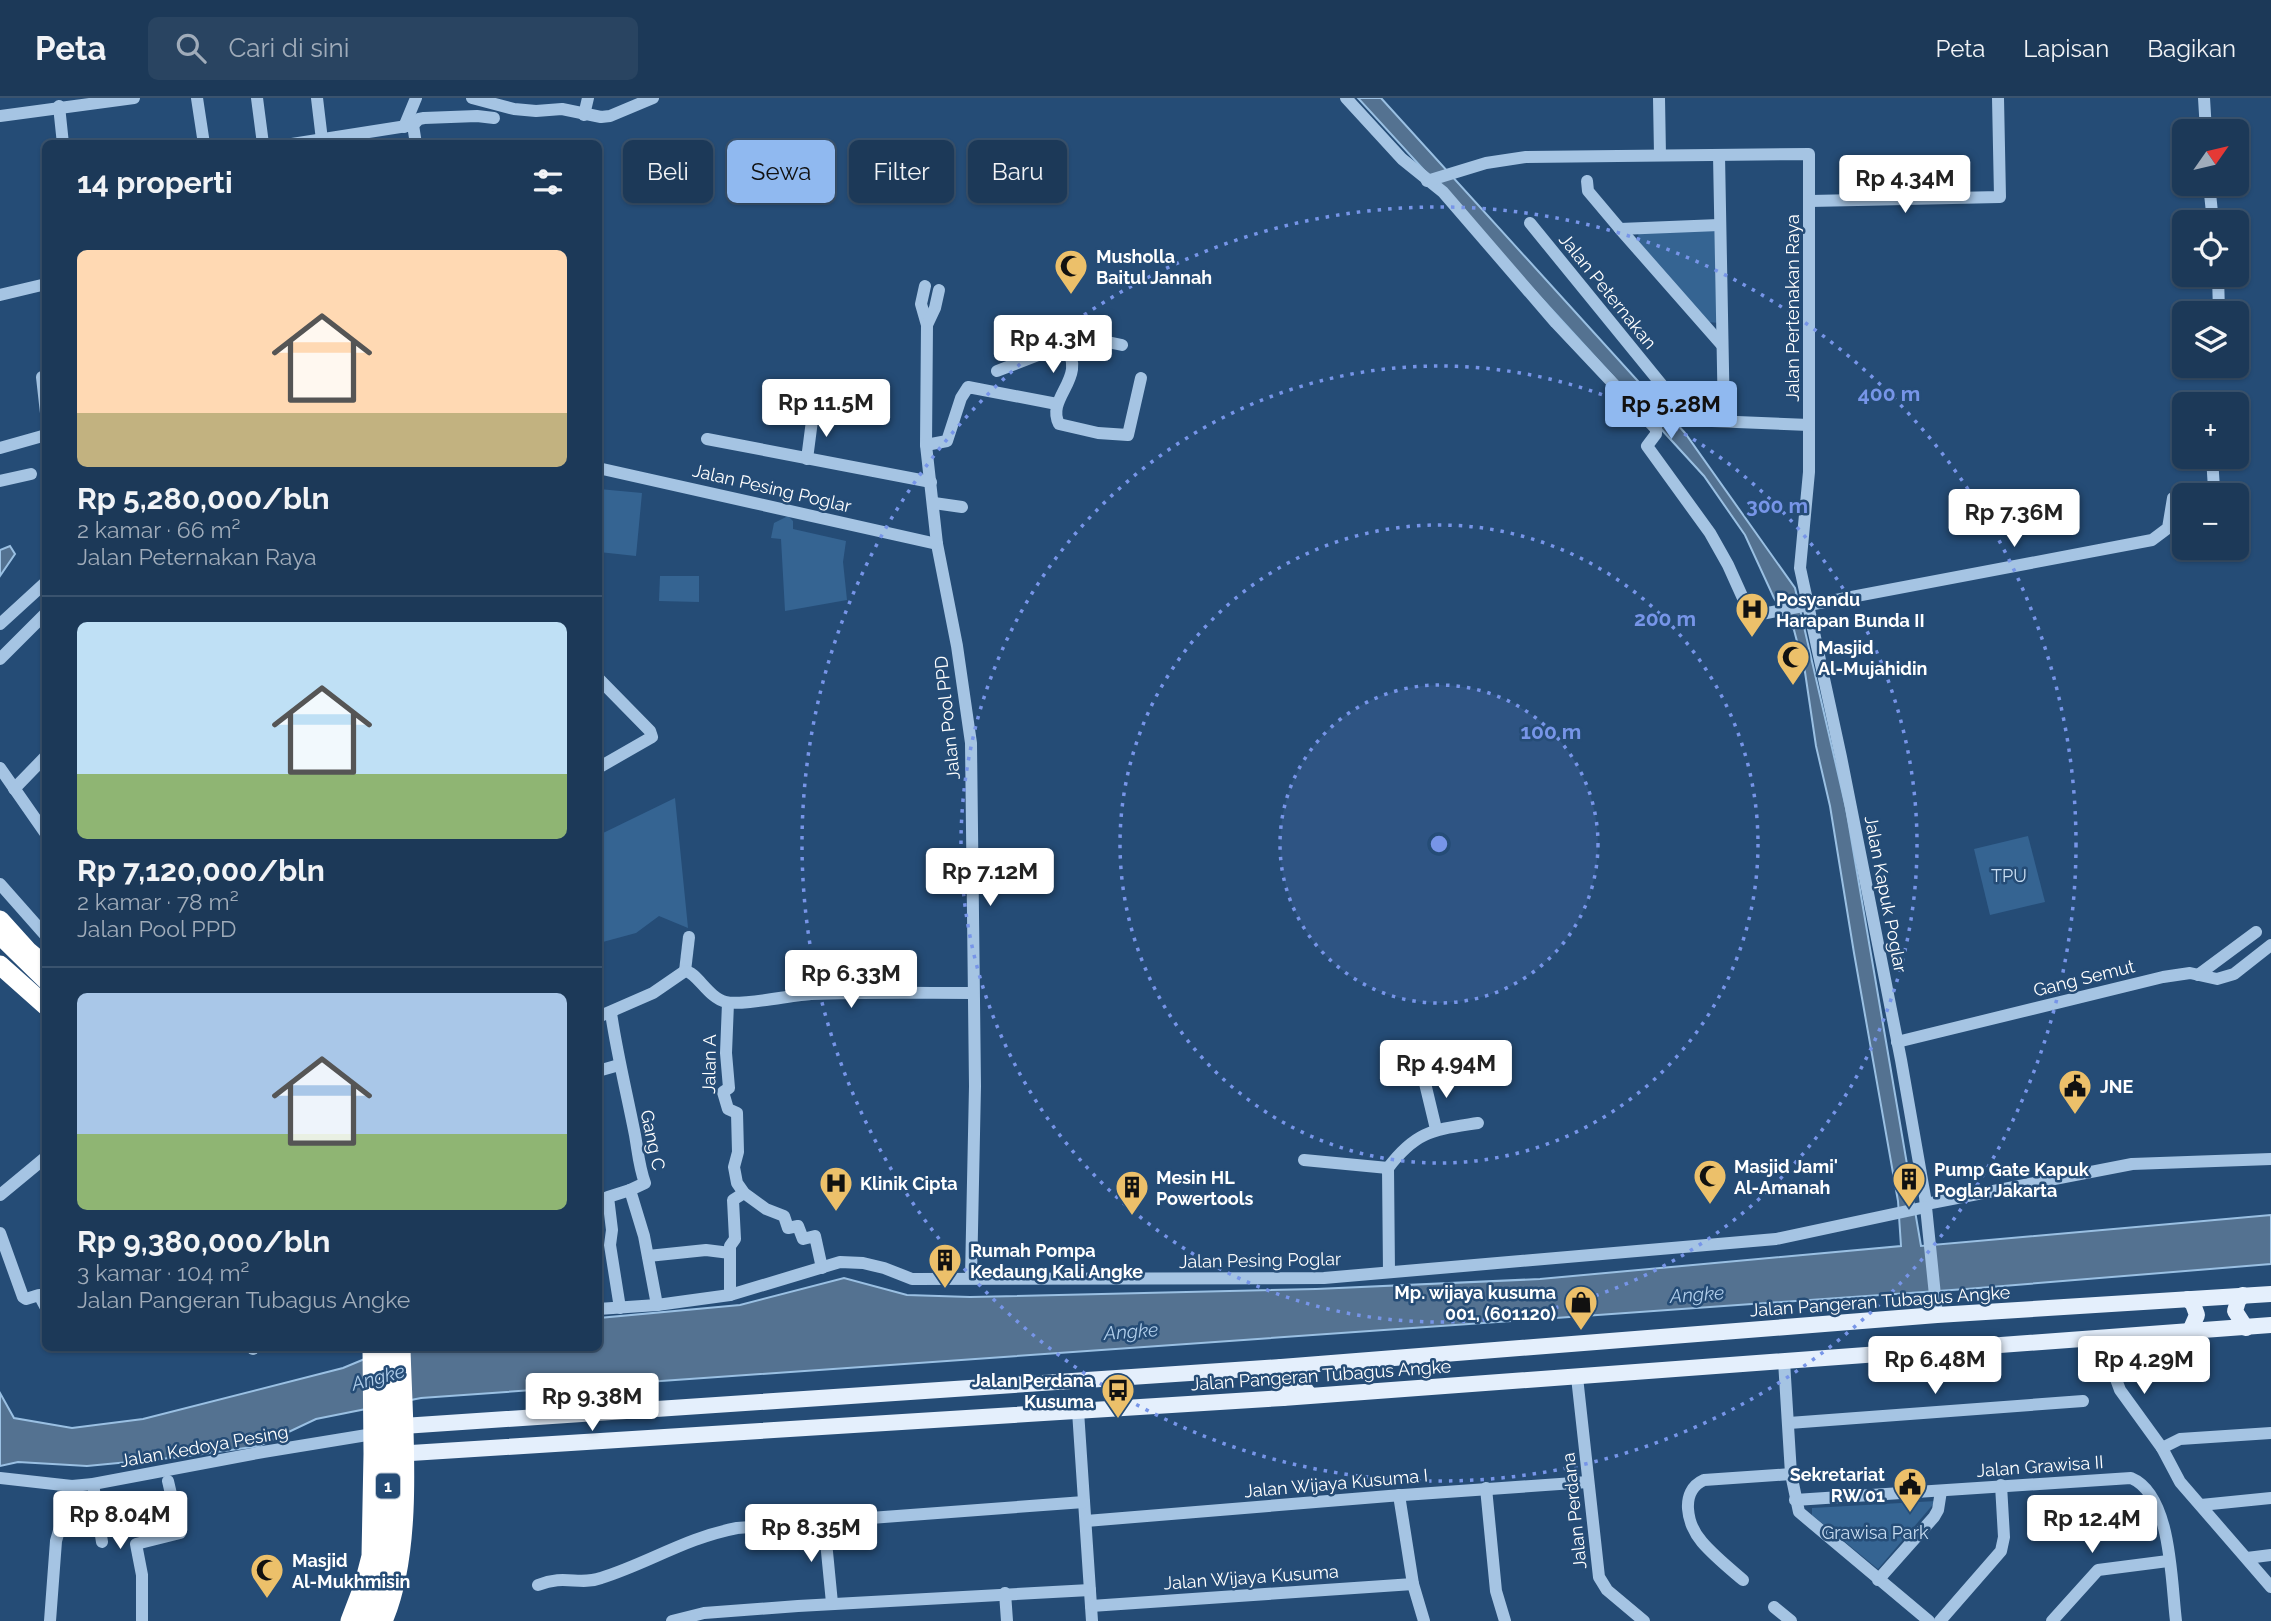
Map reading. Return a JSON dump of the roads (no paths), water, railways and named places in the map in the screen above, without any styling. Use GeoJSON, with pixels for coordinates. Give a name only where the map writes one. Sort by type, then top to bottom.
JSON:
{"type":"FeatureCollection","features":[{"type":"Feature","properties":{"kind":"highway"},"geometry":{"type":"LineString","coordinates":[[2,933],[42,962]]}},
{"type":"Feature","properties":{"kind":"highway"},"geometry":{"type":"LineString","coordinates":[[0,953],[8,947],[2,933]]}},
{"type":"Feature","properties":{"kind":"highway"},"geometry":{"type":"LineString","coordinates":[[2,933],[42,976]]}},
{"type":"Feature","properties":{"kind":"highway"},"geometry":{"type":"LineString","coordinates":[[2,933],[19,965],[42,985]]}},
{"type":"Feature","properties":{"kind":"highway"},"geometry":{"type":"LineString","coordinates":[[28,951],[18,951],[10,956],[4,969],[42,1002]]}},
{"type":"Feature","properties":{"kind":"highway","name":"1"},"geometry":{"type":"LineString","coordinates":[[349,1621],[363,1587],[371,1556],[372,1351]]}},
{"type":"Feature","properties":{"kind":"highway","name":"1"},"geometry":{"type":"LineString","coordinates":[[367,1621],[376,1597],[385,1550],[388,1507],[386,1351]]}},
{"type":"Feature","properties":{"kind":"highway","name":"1"},"geometry":{"type":"LineString","coordinates":[[374,1621],[387,1578],[395,1510],[394,1351]]}},
{"type":"Feature","properties":{"kind":"highway","name":"1"},"geometry":{"type":"LineString","coordinates":[[383,1621],[396,1579],[400,1550],[403,1454],[401,1351]]}},
{"type":"Feature","properties":{"kind":"main road","name":"Jalan Pangeran Tubagus Angke"},"geometry":{"type":"LineString","coordinates":[[403,1418],[662,1409],[1281,1367],[1937,1310],[2271,1294]]}},
{"type":"Feature","properties":{"kind":"main road"},"geometry":{"type":"LineString","coordinates":[[2243,1295],[2235,1311],[2246,1328]]}},
{"type":"Feature","properties":{"kind":"main road"},"geometry":{"type":"LineString","coordinates":[[2188,1299],[2197,1315],[2190,1331]]}},
{"type":"Feature","properties":{"kind":"main road","name":"Jalan Pangeran Tubagus Angke"},"geometry":{"type":"LineString","coordinates":[[373,1454],[1283,1398],[1784,1360],[2112,1342],[2190,1331],[2271,1325]]}},
{"type":"Feature","properties":{"kind":"main road"},"geometry":{"type":"LineString","coordinates":[[1308,1364],[1301,1380],[1310,1395]]}},
{"type":"Feature","properties":{"kind":"main road"},"geometry":{"type":"LineString","coordinates":[[1281,1367],[1290,1382],[1283,1398]]}},
{"type":"Feature","properties":{"kind":"main road"},"geometry":{"type":"LineString","coordinates":[[662,1409],[657,1422],[663,1436]]}},
{"type":"Feature","properties":{"kind":"street"},"geometry":{"type":"LineString","coordinates":[[0,116],[134,98]]}},
{"type":"Feature","properties":{"kind":"street"},"geometry":{"type":"LineString","coordinates":[[197,98],[203,140]]}},
{"type":"Feature","properties":{"kind":"street"},"geometry":{"type":"LineString","coordinates":[[257,98],[262,140]]}},
{"type":"Feature","properties":{"kind":"street"},"geometry":{"type":"LineString","coordinates":[[317,98],[322,140],[409,126],[425,118],[494,118]]}},
{"type":"Feature","properties":{"kind":"street"},"geometry":{"type":"LineString","coordinates":[[414,140],[409,126],[416,98]]}},
{"type":"Feature","properties":{"kind":"street"},"geometry":{"type":"LineString","coordinates":[[472,98],[529,104],[605,117],[632,102],[653,98]]}},
{"type":"Feature","properties":{"kind":"street"},"geometry":{"type":"LineString","coordinates":[[584,115],[588,98]]}},
{"type":"Feature","properties":{"kind":"street"},"geometry":{"type":"LineString","coordinates":[[1346,98],[1402,159],[1443,192],[1556,323],[1655,426],[1656,434],[1647,446],[1710,533],[1728,565],[1751,617],[2152,540],[2168,528],[2172,498]]}},
{"type":"Feature","properties":{"kind":"street"},"geometry":{"type":"LineString","coordinates":[[1658,98],[1660,155]]}},
{"type":"Feature","properties":{"kind":"street","name":"Jalan Pertenakan Raya"},"geometry":{"type":"LineString","coordinates":[[1804,605],[1800,558],[1809,472],[1810,201],[2000,197],[1998,98]]}},
{"type":"Feature","properties":{"kind":"street"},"geometry":{"type":"LineString","coordinates":[[2204,98],[2205,119]]}},
{"type":"Feature","properties":{"kind":"street"},"geometry":{"type":"LineString","coordinates":[[59,106],[63,140]]}},
{"type":"Feature","properties":{"kind":"street"},"geometry":{"type":"LineString","coordinates":[[1431,180],[1502,159],[1809,154],[1810,201]]}},
{"type":"Feature","properties":{"kind":"street"},"geometry":{"type":"LineString","coordinates":[[1719,155],[1724,421]]}},
{"type":"Feature","properties":{"kind":"street"},"geometry":{"type":"LineString","coordinates":[[1587,181],[1588,191],[1721,345]]}},
{"type":"Feature","properties":{"kind":"street","name":"Jalan Peternakan"},"geometry":{"type":"LineString","coordinates":[[1530,223],[1688,417]]}},
{"type":"Feature","properties":{"kind":"street"},"geometry":{"type":"LineString","coordinates":[[1620,229],[1719,225]]}},
{"type":"Feature","properties":{"kind":"street"},"geometry":{"type":"LineString","coordinates":[[0,295],[42,285]]}},
{"type":"Feature","properties":{"kind":"street","name":"Jalan Pool PPD"},"geometry":{"type":"LineString","coordinates":[[925,286],[921,304],[927,325],[926,445],[937,544],[957,646],[971,743],[975,1086],[971,1278]]}},
{"type":"Feature","properties":{"kind":"street","name":"Jalan Pool PPD"},"geometry":{"type":"LineString","coordinates":[[927,325],[936,309],[939,290]]}},
{"type":"Feature","properties":{"kind":"street"},"geometry":{"type":"LineString","coordinates":[[997,371],[1064,345],[1079,336],[1122,345]]}},
{"type":"Feature","properties":{"kind":"street"},"geometry":{"type":"LineString","coordinates":[[1064,345],[1073,355],[1073,361],[1068,386],[1057,404],[1056,417],[1059,424],[1126,436],[1141,378]]}},
{"type":"Feature","properties":{"kind":"street"},"geometry":{"type":"LineString","coordinates":[[926,445],[947,441],[961,398],[968,387],[1057,404]]}},
{"type":"Feature","properties":{"kind":"street"},"geometry":{"type":"LineString","coordinates":[[807,459],[813,413]]}},
{"type":"Feature","properties":{"kind":"street"},"geometry":{"type":"LineString","coordinates":[[1655,426],[1672,413],[1684,419],[1688,417],[1698,420],[1809,425]]}},
{"type":"Feature","properties":{"kind":"street"},"geometry":{"type":"LineString","coordinates":[[0,448],[42,436]]}},
{"type":"Feature","properties":{"kind":"street"},"geometry":{"type":"LineString","coordinates":[[707,439],[931,482]]}},
{"type":"Feature","properties":{"kind":"street","name":"Jalan Pesing Poglar"},"geometry":{"type":"LineString","coordinates":[[602,469],[937,544]]}},
{"type":"Feature","properties":{"kind":"street"},"geometry":{"type":"LineString","coordinates":[[0,481],[31,474]]}},
{"type":"Feature","properties":{"kind":"street"},"geometry":{"type":"LineString","coordinates":[[934,503],[962,507]]}},
{"type":"Feature","properties":{"kind":"street"},"geometry":{"type":"LineString","coordinates":[[0,624],[42,586]]}},
{"type":"Feature","properties":{"kind":"street","name":"Jalan Kapuk Poglar"},"geometry":{"type":"LineString","coordinates":[[1804,605],[1877,933],[1924,1207],[1937,1310]]}},
{"type":"Feature","properties":{"kind":"street"},"geometry":{"type":"LineString","coordinates":[[0,659],[42,617]]}},
{"type":"Feature","properties":{"kind":"street"},"geometry":{"type":"LineString","coordinates":[[602,685],[650,731],[652,737],[602,766]]}},
{"type":"Feature","properties":{"kind":"street"},"geometry":{"type":"LineString","coordinates":[[14,789],[42,760]]}},
{"type":"Feature","properties":{"kind":"street"},"geometry":{"type":"LineString","coordinates":[[0,768],[42,828]]}},
{"type":"Feature","properties":{"kind":"street"},"geometry":{"type":"LineString","coordinates":[[0,884],[42,931]]}},
{"type":"Feature","properties":{"kind":"street"},"geometry":{"type":"LineString","coordinates":[[2198,975],[2256,932]]}},
{"type":"Feature","properties":{"kind":"street"},"geometry":{"type":"LineString","coordinates":[[684,971],[689,937]]}},
{"type":"Feature","properties":{"kind":"street","name":"Gang Semut"},"geometry":{"type":"LineString","coordinates":[[1897,1042],[2172,976],[2190,973],[2217,979],[2234,974],[2271,945]]}},
{"type":"Feature","properties":{"kind":"street"},"geometry":{"type":"LineString","coordinates":[[605,1015],[653,993],[684,971],[690,972],[713,997],[728,1003],[808,995],[880,992],[973,993]]}},
{"type":"Feature","properties":{"kind":"street","name":"Jalan A"},"geometry":{"type":"LineString","coordinates":[[728,1003],[726,1053],[729,1088],[723,1092],[728,1109],[737,1112],[738,1152],[734,1167],[737,1183],[744,1193]]}},
{"type":"Feature","properties":{"kind":"street","name":"Gang C"},"geometry":{"type":"LineString","coordinates":[[605,1015],[620,1065],[635,1136],[638,1165],[645,1183],[630,1190],[648,1256],[657,1305]]}},
{"type":"Feature","properties":{"kind":"street"},"geometry":{"type":"LineString","coordinates":[[602,1070],[620,1065]]}},
{"type":"Feature","properties":{"kind":"street"},"geometry":{"type":"LineString","coordinates":[[1424,1079],[1436,1129]]}},
{"type":"Feature","properties":{"kind":"street"},"geometry":{"type":"LineString","coordinates":[[1389,1272],[1388,1168],[1402,1151],[1425,1133],[1478,1123]]}},
{"type":"Feature","properties":{"kind":"street"},"geometry":{"type":"LineString","coordinates":[[1924,1207],[2132,1164],[2271,1159]]}},
{"type":"Feature","properties":{"kind":"street"},"geometry":{"type":"LineString","coordinates":[[0,1195],[42,1160]]}},
{"type":"Feature","properties":{"kind":"street"},"geometry":{"type":"LineString","coordinates":[[1304,1160],[1388,1168]]}},
{"type":"Feature","properties":{"kind":"street"},"geometry":{"type":"LineString","coordinates":[[620,1308],[610,1245],[612,1230],[608,1197],[630,1190]]}},
{"type":"Feature","properties":{"kind":"street"},"geometry":{"type":"LineString","coordinates":[[730,1295],[730,1253],[735,1239],[733,1200],[744,1193],[766,1209],[783,1215],[788,1228],[798,1226],[803,1239],[815,1236],[822,1268]]}},
{"type":"Feature","properties":{"kind":"street","name":"Jalan Pesing Poglar"},"geometry":{"type":"LineString","coordinates":[[602,1309],[657,1305],[730,1295],[840,1262],[863,1263],[912,1279],[1324,1278],[1776,1239],[1924,1207]]}},
{"type":"Feature","properties":{"kind":"street"},"geometry":{"type":"LineString","coordinates":[[0,1233],[23,1297],[26,1299],[40,1295],[42,1299]]}},
{"type":"Feature","properties":{"kind":"street"},"geometry":{"type":"LineString","coordinates":[[648,1256],[706,1250],[730,1253]]}},
{"type":"Feature","properties":{"kind":"street"},"geometry":{"type":"LineString","coordinates":[[2112,1342],[2113,1371],[2120,1390],[2162,1448],[2180,1482],[2271,1587]]}},
{"type":"Feature","properties":{"kind":"street"},"geometry":{"type":"LineString","coordinates":[[1784,1360],[1791,1474],[1795,1500],[1801,1515],[1929,1621]]}},
{"type":"Feature","properties":{"kind":"street","name":"Jalan Perdana"},"geometry":{"type":"LineString","coordinates":[[1577,1377],[1598,1577],[1607,1590],[1644,1621]]}},
{"type":"Feature","properties":{"kind":"street"},"geometry":{"type":"LineString","coordinates":[[1789,1423],[2083,1401]]}},
{"type":"Feature","properties":{"kind":"street"},"geometry":{"type":"LineString","coordinates":[[1078,1411],[1092,1621]]}},
{"type":"Feature","properties":{"kind":"street","name":"Jalan Kedoya Pesing"},"geometry":{"type":"LineString","coordinates":[[0,1478],[72,1486],[93,1484],[263,1452],[373,1427]]}},
{"type":"Feature","properties":{"kind":"street"},"geometry":{"type":"LineString","coordinates":[[2162,1448],[2180,1439],[2271,1433]]}},
{"type":"Feature","properties":{"kind":"street"},"geometry":{"type":"LineString","coordinates":[[1743,1580],[1699,1537],[1688,1512],[1688,1496],[1696,1485],[1704,1480],[1791,1474]]}},
{"type":"Feature","properties":{"kind":"street","name":"Jalan Grawisa II"},"geometry":{"type":"LineString","coordinates":[[1795,1500],[2125,1477],[2136,1479],[2146,1488],[2165,1525],[2176,1621]]}},
{"type":"Feature","properties":{"kind":"street"},"geometry":{"type":"LineString","coordinates":[[142,1621],[142,1575],[136,1544],[180,1533],[168,1480]]}},
{"type":"Feature","properties":{"kind":"street","name":"Jalan Wijaya Kusuma I"},"geometry":{"type":"LineString","coordinates":[[1086,1521],[1588,1482]]}},
{"type":"Feature","properties":{"kind":"street"},"geometry":{"type":"LineString","coordinates":[[93,1484],[102,1542]]}},
{"type":"Feature","properties":{"kind":"street"},"geometry":{"type":"LineString","coordinates":[[1940,1621],[2001,1551],[2004,1536],[2001,1485]]}},
{"type":"Feature","properties":{"kind":"street"},"geometry":{"type":"LineString","coordinates":[[50,1621],[57,1541],[72,1486]]}},
{"type":"Feature","properties":{"kind":"street"},"geometry":{"type":"LineString","coordinates":[[1486,1488],[1496,1591],[1505,1621]]}},
{"type":"Feature","properties":{"kind":"street"},"geometry":{"type":"LineString","coordinates":[[1878,1580],[1934,1517],[1941,1491]]}},
{"type":"Feature","properties":{"kind":"street"},"geometry":{"type":"LineString","coordinates":[[1399,1495],[1413,1584],[1424,1621]]}},
{"type":"Feature","properties":{"kind":"street"},"geometry":{"type":"LineString","coordinates":[[2201,1505],[2271,1498]]}},
{"type":"Feature","properties":{"kind":"street"},"geometry":{"type":"LineString","coordinates":[[538,1585],[560,1578],[584,1581],[600,1579],[709,1534],[737,1528],[1084,1502]]}},
{"type":"Feature","properties":{"kind":"street"},"geometry":{"type":"LineString","coordinates":[[824,1521],[832,1604]]}},
{"type":"Feature","properties":{"kind":"street"},"geometry":{"type":"LineString","coordinates":[[2247,1558],[2271,1555]]}},
{"type":"Feature","properties":{"kind":"street"},"geometry":{"type":"LineString","coordinates":[[2052,1621],[2098,1570],[2168,1561]]}},
{"type":"Feature","properties":{"kind":"street","name":"Jalan Wijaya Kusuma"},"geometry":{"type":"LineString","coordinates":[[1091,1606],[1413,1584]]}},
{"type":"Feature","properties":{"kind":"street"},"geometry":{"type":"LineString","coordinates":[[672,1621],[704,1613],[1090,1590]]}},
{"type":"Feature","properties":{"kind":"street"},"geometry":{"type":"LineString","coordinates":[[1006,1593],[1007,1621]]}},
{"type":"Feature","properties":{"kind":"street"},"geometry":{"type":"LineString","coordinates":[[1774,1607],[1791,1621]]}},
{"type":"Feature","properties":{"kind":"water","name":"Angke"},"geometry":{"type":"Polygon","coordinates":[[[1358,98],[1381,98],[1685,433],[1795,588],[1846,808],[1921,1246],[2271,1215],[2271,1264],[1966,1289],[421,1398],[316,1419],[259,1446],[87,1466],[18,1462],[0,1466],[0,1393],[14,1418],[72,1428],[143,1419],[343,1368],[384,1351],[602,1351],[602,1318],[740,1305],[844,1278],[907,1295],[970,1297],[1316,1289],[1540,1279],[1901,1246],[1898,1201],[1805,672],[1794,630],[1774,598],[1745,535],[1704,476],[1358,98]]]}},
{"type":"Feature","properties":{"kind":"water"},"geometry":{"type":"Polygon","coordinates":[[[10,546],[15,554],[0,576],[0,550],[10,546]]]}},
{"type":"Feature","properties":{"kind":"place","name":"Musholla Baitul Jannah"},"geometry":{"type":"Point","coordinates":[1071,296]}},
{"type":"Feature","properties":{"kind":"place","name":"Posyandu Harapan Bunda II"},"geometry":{"type":"Point","coordinates":[1752,639]}},
{"type":"Feature","properties":{"kind":"place","name":"Masjid Al-Mujahidin"},"geometry":{"type":"Point","coordinates":[1793,687]}},
{"type":"Feature","properties":{"kind":"place","name":"JNE"},"geometry":{"type":"Point","coordinates":[2075,1116]}},
{"type":"Feature","properties":{"kind":"place","name":"Masjid Jami' Al-Amanah"},"geometry":{"type":"Point","coordinates":[1710,1206]}},
{"type":"Feature","properties":{"kind":"place","name":"Pump Gate Kapuk Poglar Jakarta"},"geometry":{"type":"Point","coordinates":[1909,1209]}},
{"type":"Feature","properties":{"kind":"place","name":"Klinik Cipta"},"geometry":{"type":"Point","coordinates":[836,1213]}},
{"type":"Feature","properties":{"kind":"place","name":"Mesin HL Powertools"},"geometry":{"type":"Point","coordinates":[1132,1217]}},
{"type":"Feature","properties":{"kind":"place","name":"Rumah Pompa Kedaung Kali Angke"},"geometry":{"type":"Point","coordinates":[945,1290]}},
{"type":"Feature","properties":{"kind":"place","name":"Mp. wijaya kusuma 001, (601120)"},"geometry":{"type":"Point","coordinates":[1581,1332]}},
{"type":"Feature","properties":{"kind":"place","name":"Jalan Perdana Kusuma"},"geometry":{"type":"Point","coordinates":[1118,1420]}},
{"type":"Feature","properties":{"kind":"place","name":"Sekretariat RW 01"},"geometry":{"type":"Point","coordinates":[1910,1514]}},
{"type":"Feature","properties":{"kind":"place","name":"Masjid Al-Mukhmisin"},"geometry":{"type":"Point","coordinates":[267,1600]}},
{"type":"Feature","properties":{"kind":"park label","name":"TPU"},"geometry":{"type":"Point","coordinates":[2009,875]}},
{"type":"Feature","properties":{"kind":"park label","name":"Grawisa Park"},"geometry":{"type":"Point","coordinates":[1875,1532]}}]}
